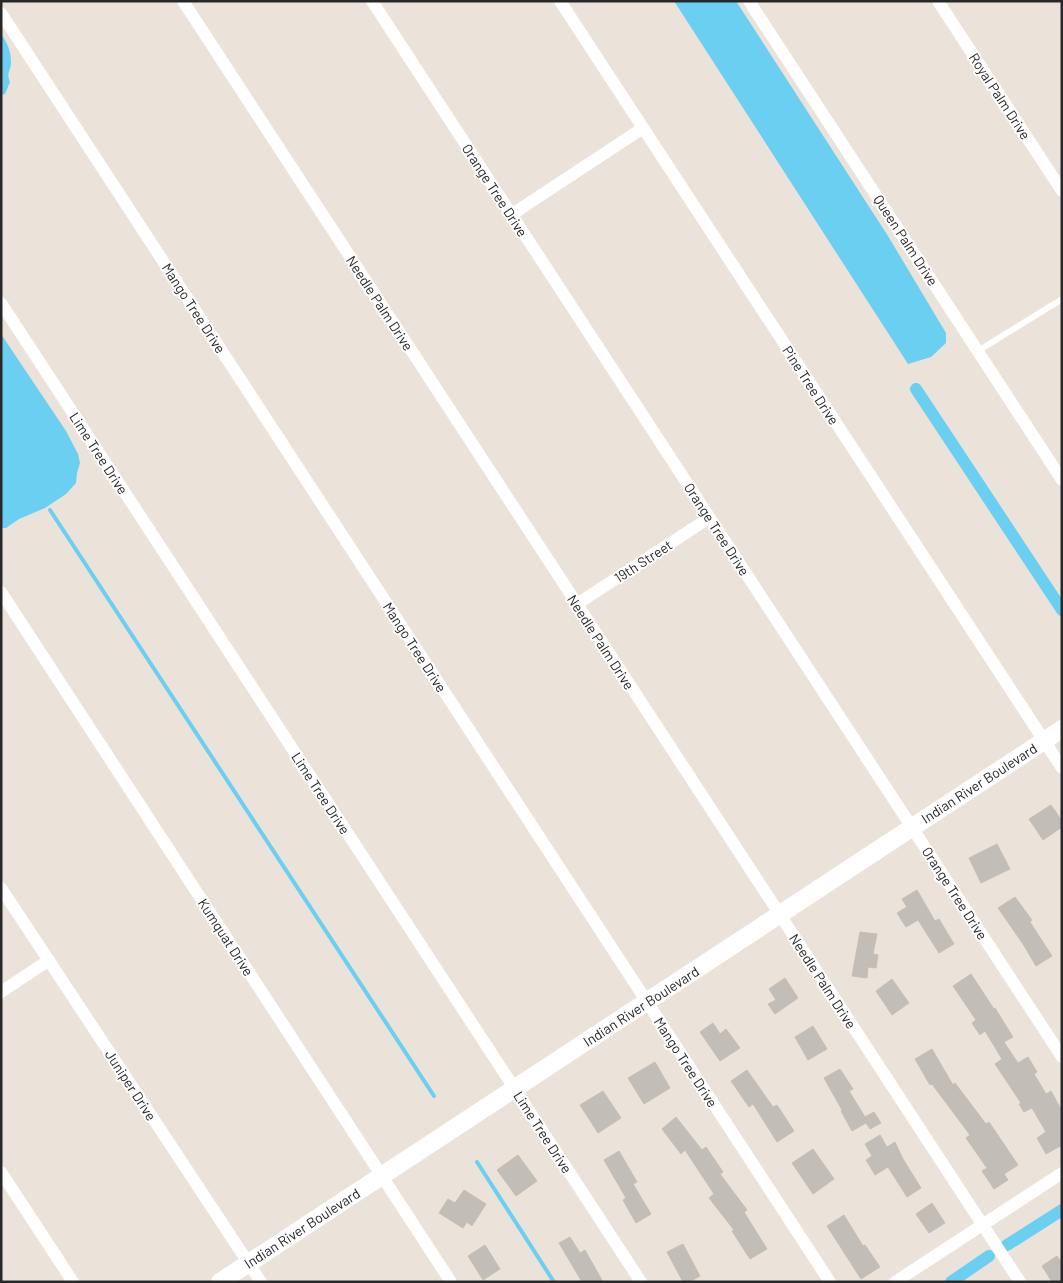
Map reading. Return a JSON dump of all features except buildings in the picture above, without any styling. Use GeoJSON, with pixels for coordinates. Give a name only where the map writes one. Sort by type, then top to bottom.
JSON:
{"type":"FeatureCollection","features":[{"type":"Feature","properties":{"kind":"main road","name":"Indian River Boulevard"},"geometry":{"type":"LineString","coordinates":[[220,1282],[1062,729]]}},
{"type":"Feature","properties":{"kind":"street","name":"Needle Palm Drive"},"geometry":{"type":"LineString","coordinates":[[183,1],[1020,1282]]}},
{"type":"Feature","properties":{"kind":"street","name":"Orange Tree Drive"},"geometry":{"type":"LineString","coordinates":[[372,1],[1062,1057]]}},
{"type":"Feature","properties":{"kind":"street","name":"Pine Tree Drive"},"geometry":{"type":"LineString","coordinates":[[560,1],[1043,742],[1062,768]]}},
{"type":"Feature","properties":{"kind":"street","name":"Queen Palm Drive"},"geometry":{"type":"LineString","coordinates":[[749,1],[1062,480]]}},
{"type":"Feature","properties":{"kind":"street","name":"Royal Palm Drive"},"geometry":{"type":"LineString","coordinates":[[938,1],[1062,191]]}},
{"type":"Feature","properties":{"kind":"street","name":"Mango Tree Drive"},"geometry":{"type":"LineString","coordinates":[[1,13],[830,1282]]}},
{"type":"Feature","properties":{"kind":"street"},"geometry":{"type":"LineString","coordinates":[[511,215],[643,128]]}},
{"type":"Feature","properties":{"kind":"street","name":"Lime Tree Drive"},"geometry":{"type":"LineString","coordinates":[[1,303],[641,1282]]}},
{"type":"Feature","properties":{"kind":"street","name":"19th Street"},"geometry":{"type":"LineString","coordinates":[[576,604],[709,518]]}},
{"type":"Feature","properties":{"kind":"street","name":"Kumquat Drive"},"geometry":{"type":"LineString","coordinates":[[1,592],[452,1282]]}},
{"type":"Feature","properties":{"kind":"street","name":"Juniper Drive"},"geometry":{"type":"LineString","coordinates":[[1,888],[260,1282]]}},
{"type":"Feature","properties":{"kind":"street"},"geometry":{"type":"LineString","coordinates":[[1,992],[49,960]]}},
{"type":"Feature","properties":{"kind":"street"},"geometry":{"type":"LineString","coordinates":[[1,1172],[73,1282]]}},
{"type":"Feature","properties":{"kind":"street"},"geometry":{"type":"LineString","coordinates":[[895,1282],[1062,1173]]}},
{"type":"Feature","properties":{"kind":"lane"},"geometry":{"type":"LineString","coordinates":[[978,351],[1062,299]]}},
{"type":"Feature","properties":{"kind":"water"},"geometry":{"type":"Polygon","coordinates":[[[674,1],[736,1],[888,236],[946,333],[946,343],[931,357],[908,364],[674,1]]]}},
{"type":"Feature","properties":{"kind":"water"},"geometry":{"type":"Polygon","coordinates":[[[1,34],[8,47],[11,62],[10,82],[5,94],[1,95],[1,34]]]}},
{"type":"Feature","properties":{"kind":"water"},"geometry":{"type":"Polygon","coordinates":[[[1,334],[66,431],[78,454],[80,463],[76,483],[66,494],[45,508],[19,519],[6,528],[1,528],[1,334]]]}},
{"type":"Feature","properties":{"kind":"waterway"},"geometry":{"type":"LineString","coordinates":[[916,389],[1062,610]]}},
{"type":"Feature","properties":{"kind":"waterway"},"geometry":{"type":"LineString","coordinates":[[50,510],[434,1096]]}},
{"type":"Feature","properties":{"kind":"waterway"},"geometry":{"type":"LineString","coordinates":[[477,1162],[554,1282]]}},
{"type":"Feature","properties":{"kind":"waterway"},"geometry":{"type":"LineString","coordinates":[[1007,1245],[1062,1210]]}},
{"type":"Feature","properties":{"kind":"waterway"},"geometry":{"type":"LineString","coordinates":[[951,1282],[989,1256]]}}]}
